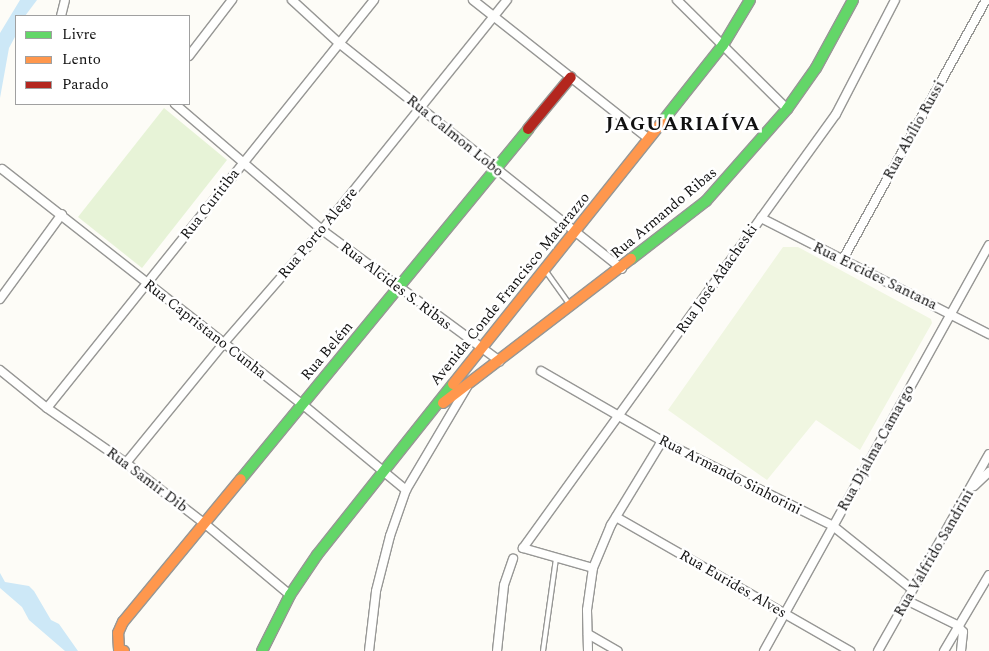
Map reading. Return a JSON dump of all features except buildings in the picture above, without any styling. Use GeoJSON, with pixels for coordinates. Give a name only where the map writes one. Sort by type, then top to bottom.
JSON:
{"type":"FeatureCollection","features":[{"type":"Feature","properties":{"kind":"street"},"geometry":{"type":"LineString","coordinates":[[61,15],[65,0]]}},
{"type":"Feature","properties":{"kind":"street"},"geometry":{"type":"LineString","coordinates":[[190,55],[232,0]]}},
{"type":"Feature","properties":{"kind":"street","name":"Rua Calmon Lobo"},"geometry":{"type":"LineString","coordinates":[[292,0],[339,43],[622,269]]}},
{"type":"Feature","properties":{"kind":"street","name":"Rua Curitiba"},"geometry":{"type":"LineString","coordinates":[[47,408],[374,0]]}},
{"type":"Feature","properties":{"kind":"street"},"geometry":{"type":"LineString","coordinates":[[474,0],[649,139]]}},
{"type":"Feature","properties":{"kind":"street","name":"Rua Porto Alegre"},"geometry":{"type":"LineString","coordinates":[[126,463],[223,344],[322,230],[507,0]]}},
{"type":"Feature","properties":{"kind":"street"},"geometry":{"type":"LineString","coordinates":[[677,0],[787,109]]}},
{"type":"Feature","properties":{"kind":"street","name":"Avenida Conde Francisco Matarazzo"},"geometry":{"type":"LineString","coordinates":[[262,651],[290,595],[317,555],[724,46],[750,0]]}},
{"type":"Feature","properties":{"kind":"street","name":"Rua Armando Ribas"},"geometry":{"type":"LineString","coordinates":[[432,411],[622,269],[706,201],[787,109],[816,68],[853,0]]}},
{"type":"Feature","properties":{"kind":"street","name":"Rua José Adacheski"},"geometry":{"type":"LineString","coordinates":[[556,560],[523,548],[619,418],[836,114],[895,0]]}},
{"type":"Feature","properties":{"kind":"street","name":"Rua Abílio Russi"},"geometry":{"type":"LineString","coordinates":[[843,260],[986,0]]}},
{"type":"Feature","properties":{"kind":"street","name":"Rua Belém"},"geometry":{"type":"LineString","coordinates":[[122,650],[118,633],[123,622],[399,289],[571,77]]}},
{"type":"Feature","properties":{"kind":"street","name":"Rua Alcides S. Ribas"},"geometry":{"type":"LineString","coordinates":[[176,105],[244,160],[322,230],[399,289],[500,360]]}},
{"type":"Feature","properties":{"kind":"street","name":"Rua Capristano Cunha"},"geometry":{"type":"LineString","coordinates":[[2,169],[62,214],[146,284],[302,404],[406,490]]}},
{"type":"Feature","properties":{"kind":"street"},"geometry":{"type":"LineString","coordinates":[[0,299],[62,214]]}},
{"type":"Feature","properties":{"kind":"street","name":"Rua Ercides Santana"},"geometry":{"type":"LineString","coordinates":[[761,218],[989,334]]}},
{"type":"Feature","properties":{"kind":"street","name":"Rua Djalma Camargo"},"geometry":{"type":"LineString","coordinates":[[764,651],[989,245]]}},
{"type":"Feature","properties":{"kind":"street","name":"Rua Samir Dib"},"geometry":{"type":"LineString","coordinates":[[0,370],[47,408],[126,463],[204,523],[290,595]]}},
{"type":"Feature","properties":{"kind":"street","name":"Rua Armando Sinhorini"},"geometry":{"type":"LineString","coordinates":[[541,371],[619,418],[662,441],[832,526],[912,590]]}},
{"type":"Feature","properties":{"kind":"street","name":"Rua Armando Ribas"},"geometry":{"type":"LineString","coordinates":[[369,651],[376,592],[390,536],[406,490],[469,384]]}},
{"type":"Feature","properties":{"kind":"street"},"geometry":{"type":"LineString","coordinates":[[588,651],[593,568],[616,517],[662,441]]}},
{"type":"Feature","properties":{"kind":"street","name":"Rua Valfrido Sandrini"},"geometry":{"type":"LineString","coordinates":[[878,651],[989,454]]}},
{"type":"Feature","properties":{"kind":"street"},"geometry":{"type":"LineString","coordinates":[[969,491],[989,472]]}},
{"type":"Feature","properties":{"kind":"street","name":"Rua Eurides Alves"},"geometry":{"type":"LineString","coordinates":[[616,517],[850,651]]}},
{"type":"Feature","properties":{"kind":"street"},"geometry":{"type":"LineString","coordinates":[[497,651],[504,584],[513,559]]}},
{"type":"Feature","properties":{"kind":"street"},"geometry":{"type":"LineString","coordinates":[[556,560],[593,568]]}},
{"type":"Feature","properties":{"kind":"street"},"geometry":{"type":"LineString","coordinates":[[944,651],[957,625],[989,575]]}},
{"type":"Feature","properties":{"kind":"street"},"geometry":{"type":"LineString","coordinates":[[906,600],[957,625],[963,632],[962,651]]}},
{"type":"Feature","properties":{"kind":"street"},"geometry":{"type":"LineString","coordinates":[[588,634],[618,651]]}},
{"type":"Feature","properties":{"kind":"lane"},"geometry":{"type":"LineString","coordinates":[[545,270],[571,307]]}},
{"type":"Feature","properties":{"kind":"lane"},"geometry":{"type":"LineString","coordinates":[[544,651],[556,560]]}},
{"type":"Feature","properties":{"kind":"green space"},"geometry":{"type":"Polygon","coordinates":[[[164,108],[227,160],[142,268],[78,217],[164,108]]]}},
{"type":"Feature","properties":{"kind":"green space"},"geometry":{"type":"Polygon","coordinates":[[[783,247],[798,247],[931,319],[932,323],[860,450],[816,420],[767,480],[668,410],[783,247]]]}},
{"type":"Feature","properties":{"kind":"water"},"geometry":{"type":"Polygon","coordinates":[[[20,0],[37,0],[26,15],[15,15],[15,37],[9,48],[0,98],[0,33],[20,0]]]}},
{"type":"Feature","properties":{"kind":"water"},"geometry":{"type":"Polygon","coordinates":[[[0,573],[5,582],[29,586],[34,591],[51,620],[59,624],[78,651],[65,651],[29,620],[22,607],[0,588],[0,573]]]}},
{"type":"Feature","properties":{"kind":"traffic: fast"},"geometry":{"type":"LineString","coordinates":[[662,122],[723,45],[750,0]]}},
{"type":"Feature","properties":{"kind":"traffic: fast"},"geometry":{"type":"LineString","coordinates":[[631,259],[706,201],[787,109],[816,68],[853,0]]}},
{"type":"Feature","properties":{"kind":"traffic: fast"},"geometry":{"type":"LineString","coordinates":[[241,479],[528,129]]}},
{"type":"Feature","properties":{"kind":"traffic: fast"},"geometry":{"type":"LineString","coordinates":[[262,651],[290,595],[317,555],[453,384]]}},
{"type":"Feature","properties":{"kind":"traffic: slow"},"geometry":{"type":"LineString","coordinates":[[453,384],[662,122]]}},
{"type":"Feature","properties":{"kind":"traffic: slow"},"geometry":{"type":"LineString","coordinates":[[443,403],[631,259]]}},
{"type":"Feature","properties":{"kind":"traffic: slow"},"geometry":{"type":"LineString","coordinates":[[124,651],[119,650],[118,633],[123,622],[241,479]]}},
{"type":"Feature","properties":{"kind":"traffic: jam"},"geometry":{"type":"LineString","coordinates":[[528,129],[571,77]]}},
{"type":"Feature","properties":{"kind":"district","name":"JAGUARIAÍVA"},"geometry":{"type":"Point","coordinates":[683,124]}}]}
